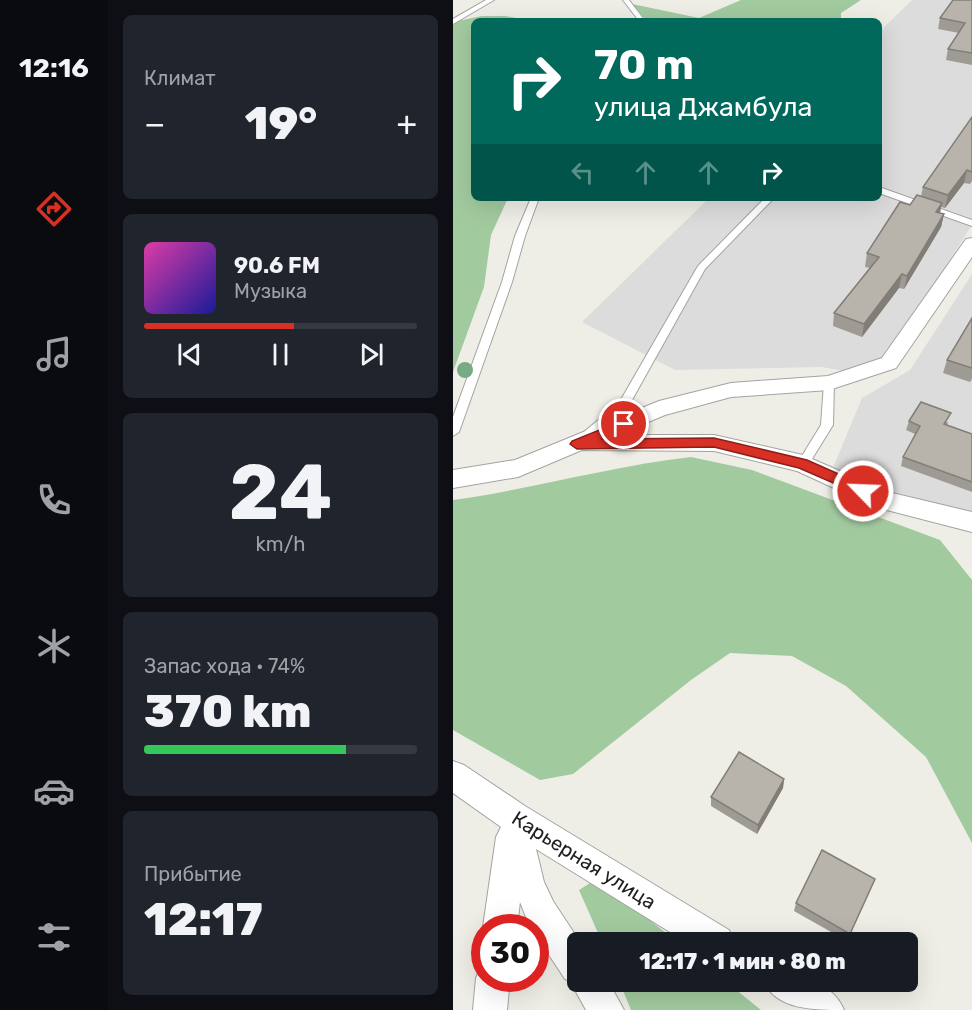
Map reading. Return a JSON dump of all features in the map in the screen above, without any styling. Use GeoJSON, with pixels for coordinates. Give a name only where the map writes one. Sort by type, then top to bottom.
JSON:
{"type":"FeatureCollection","features":[{"type":"Feature","properties":{"kind":"street"},"geometry":{"type":"LineString","coordinates":[[453,479],[518,468],[659,409],[731,390],[829,383],[889,363],[972,243]]}},
{"type":"Feature","properties":{"kind":"street"},"geometry":{"type":"LineString","coordinates":[[577,444],[714,443],[803,464],[883,500],[972,522]]}},
{"type":"Feature","properties":{"kind":"street","name":"Карьерная улица"},"geometry":{"type":"LineString","coordinates":[[453,775],[514,817],[701,932]]}},
{"type":"Feature","properties":{"kind":"street"},"geometry":{"type":"LineString","coordinates":[[502,914],[514,817]]}},
{"type":"Feature","properties":{"kind":"street"},"geometry":{"type":"LineString","coordinates":[[514,817],[533,894],[541,913],[567,953]]}},
{"type":"Feature","properties":{"kind":"street"},"geometry":{"type":"LineString","coordinates":[[490,1010],[492,992]]}},
{"type":"Feature","properties":{"kind":"street"},"geometry":{"type":"LineString","coordinates":[[595,992],[607,1010]]}},
{"type":"Feature","properties":{"kind":"street"},"geometry":{"type":"LineString","coordinates":[[798,992],[827,1010]]}},
{"type":"Feature","properties":{"kind":"lane"},"geometry":{"type":"LineString","coordinates":[[453,22],[491,0]]}},
{"type":"Feature","properties":{"kind":"lane"},"geometry":{"type":"LineString","coordinates":[[626,0],[640,18]]}},
{"type":"Feature","properties":{"kind":"lane"},"geometry":{"type":"LineString","coordinates":[[882,191],[972,223]]}},
{"type":"Feature","properties":{"kind":"lane"},"geometry":{"type":"LineString","coordinates":[[453,432],[534,201]]}},
{"type":"Feature","properties":{"kind":"lane"},"geometry":{"type":"LineString","coordinates":[[577,444],[623,406],[701,268],[767,201]]}},
{"type":"Feature","properties":{"kind":"lane"},"geometry":{"type":"LineString","coordinates":[[803,464],[827,425],[829,383]]}},
{"type":"Feature","properties":{"kind":"shaded area"},"geometry":{"type":"Polygon","coordinates":[[[912,0],[972,0],[972,225],[885,363],[849,372],[822,367],[675,370],[582,322],[706,201],[882,201],[882,29],[912,0]]]}},
{"type":"Feature","properties":{"kind":"shaded area"},"geometry":{"type":"Polygon","coordinates":[[[972,274],[972,513],[830,475],[862,398],[910,370],[972,274]]]}},
{"type":"Feature","properties":{"kind":"green space"},"geometry":{"type":"Polygon","coordinates":[[[741,0],[861,0],[841,13],[841,18],[699,18],[741,0]]]}},
{"type":"Feature","properties":{"kind":"green space"},"geometry":{"type":"Polygon","coordinates":[[[632,4],[699,18],[644,18],[632,4]]]}},
{"type":"Feature","properties":{"kind":"green space"},"geometry":{"type":"Polygon","coordinates":[[[505,16],[517,18],[472,18],[505,16]]]}},
{"type":"Feature","properties":{"kind":"green space"},"geometry":{"type":"Polygon","coordinates":[[[471,18],[471,201],[507,201],[491,235],[484,287],[453,372],[453,22],[471,18]]]}},
{"type":"Feature","properties":{"kind":"green space"},"geometry":{"type":"Polygon","coordinates":[[[691,457],[752,470],[940,540],[972,580],[972,843],[926,757],[846,686],[792,656],[730,653],[691,680],[573,774],[540,780],[453,730],[453,500],[631,466],[691,457]]]}},
{"type":"Feature","properties":{"kind":"green space"},"geometry":{"type":"Polygon","coordinates":[[[598,878],[665,932],[598,932],[579,890],[598,878]]]}},
{"type":"Feature","properties":{"kind":"green space"},"geometry":{"type":"Polygon","coordinates":[[[624,992],[739,992],[761,1010],[631,1010],[624,992]]]}},
{"type":"Feature","properties":{"kind":"building"},"geometry":{"type":"Polygon","coordinates":[[[953,0],[972,0],[972,53],[948,49],[965,23],[940,18],[953,0]]]}},
{"type":"Feature","properties":{"kind":"building"},"geometry":{"type":"Polygon","coordinates":[[[972,117],[972,172],[967,170],[948,195],[923,187],[972,117]]]}},
{"type":"Feature","properties":{"kind":"building"},"geometry":{"type":"Polygon","coordinates":[[[917,195],[942,203],[936,212],[944,214],[907,276],[902,274],[864,324],[834,313],[879,257],[867,253],[900,202],[910,205],[917,195]]]}},
{"type":"Feature","properties":{"kind":"building"},"geometry":{"type":"Polygon","coordinates":[[[972,318],[972,368],[947,360],[972,318]]]}},
{"type":"Feature","properties":{"kind":"building"},"geometry":{"type":"Polygon","coordinates":[[[921,402],[951,413],[944,424],[972,434],[972,482],[903,457],[920,426],[909,421],[921,402]]]}},
{"type":"Feature","properties":{"kind":"building"},"geometry":{"type":"Polygon","coordinates":[[[739,752],[784,779],[758,825],[711,797],[739,752]]]}},
{"type":"Feature","properties":{"kind":"building"},"geometry":{"type":"Polygon","coordinates":[[[822,850],[875,879],[851,932],[847,932],[796,903],[822,850]]]}},
{"type":"Feature","properties":{"kind":"route"},"geometry":{"type":"LineString","coordinates":[[624,424],[577,444],[714,443],[803,464],[863,491]]}}]}
